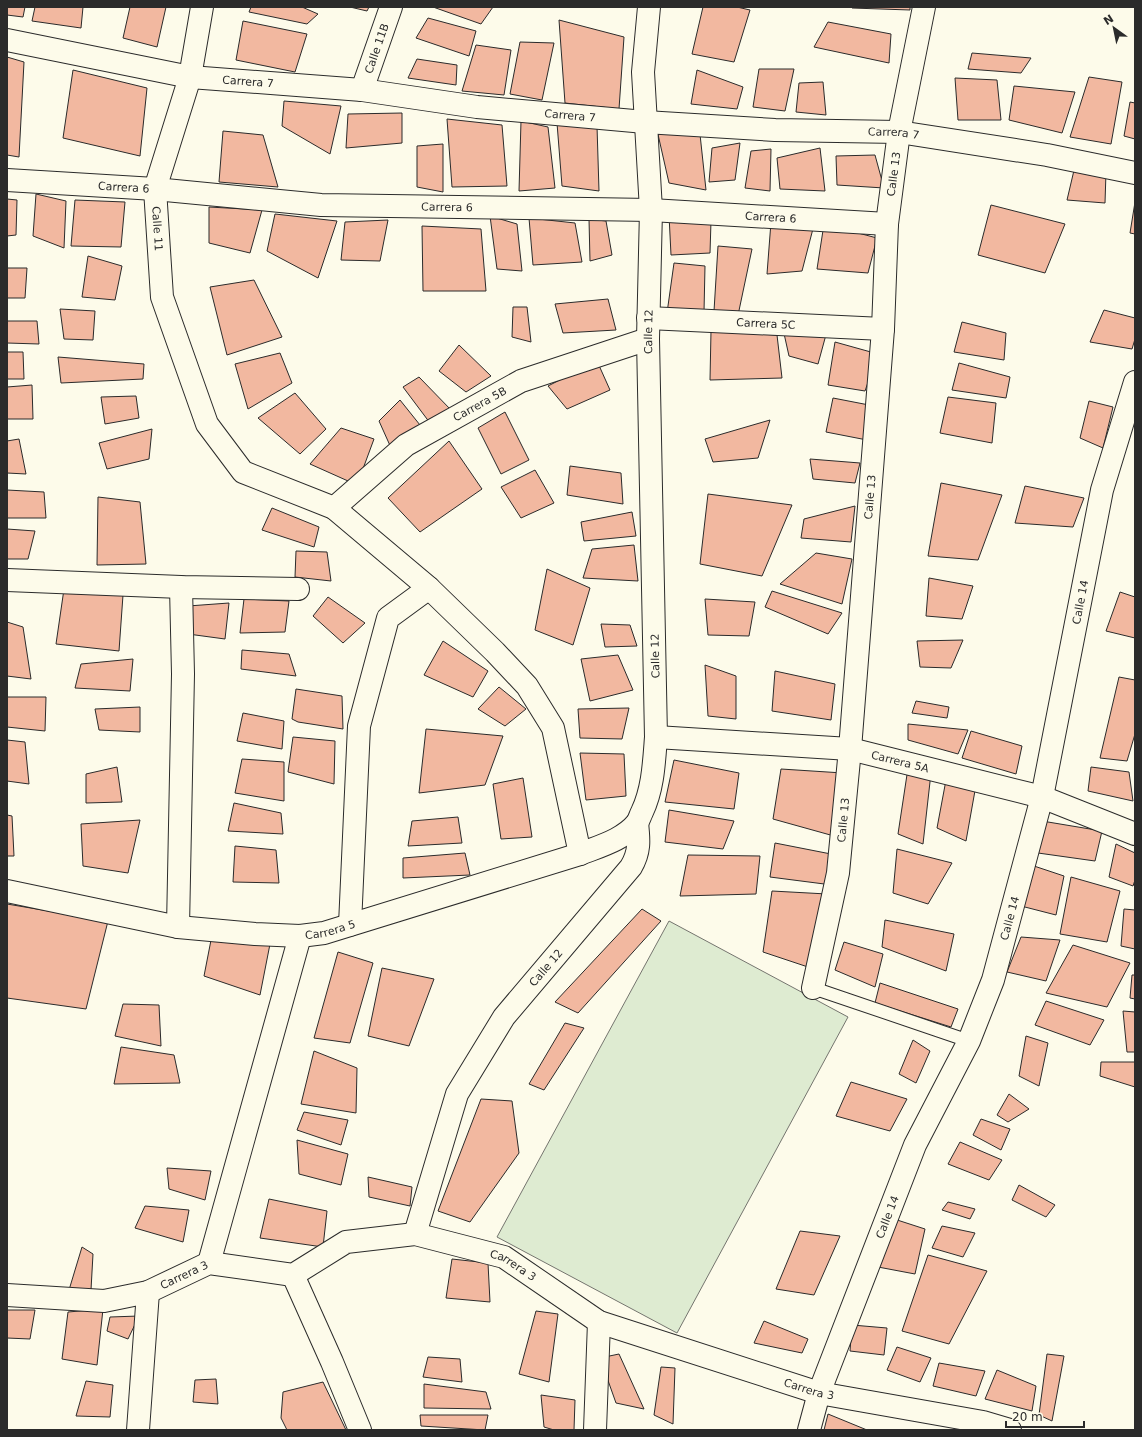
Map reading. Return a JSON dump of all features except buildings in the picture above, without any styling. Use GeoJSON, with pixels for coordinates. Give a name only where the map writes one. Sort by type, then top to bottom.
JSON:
{"type":"FeatureCollection","features":[{"type":"Feature","properties":{"kind":"street","name":"Calle 11"},"geometry":{"type":"LineString","coordinates":[[202,7],[190,77],[155,189],[162,297],[207,424],[243,472],[334,508],[429,588],[495,652],[527,686],[553,728],[580,854]]}},
{"type":"Feature","properties":{"kind":"street","name":"Calle 11B"},"geometry":{"type":"LineString","coordinates":[[362,90],[391,7]]}},
{"type":"Feature","properties":{"kind":"street","name":"Calle 12"},"geometry":{"type":"LineString","coordinates":[[415,1234],[457,1094],[504,1017],[637,858],[639,842],[637,823],[646,803],[652,779],[656,737],[648,329],[651,210],[643,72],[649,7]]}},
{"type":"Feature","properties":{"kind":"street","name":"Calle 13"},"geometry":{"type":"LineString","coordinates":[[813,988],[838,873],[850,749],[883,329],[887,224],[899,132],[924,7]]}},
{"type":"Feature","properties":{"kind":"street","name":"Carrera 7"},"geometry":{"type":"LineString","coordinates":[[7,40],[190,77],[362,90],[478,106],[645,122],[775,130],[899,132],[1047,155],[1135,173]]}},
{"type":"Feature","properties":{"kind":"street","name":"Carrera 6"},"geometry":{"type":"LineString","coordinates":[[7,180],[155,189],[321,205],[651,210],[887,224]]}},
{"type":"Feature","properties":{"kind":"street","name":"Carrera 5C"},"geometry":{"type":"LineString","coordinates":[[648,329],[883,329]]}},
{"type":"Feature","properties":{"kind":"street","name":"Carrera 5B"},"geometry":{"type":"LineString","coordinates":[[334,508],[406,445],[521,381],[648,329]]}},
{"type":"Feature","properties":{"kind":"street","name":"Calle 14"},"geometry":{"type":"LineString","coordinates":[[809,1430],[820,1394],[915,1145],[969,1041],[993,980],[1042,798],[1102,490],[1135,382]]}},
{"type":"Feature","properties":{"kind":"street"},"geometry":{"type":"LineString","coordinates":[[7,580],[181,587],[298,589]]}},
{"type":"Feature","properties":{"kind":"street"},"geometry":{"type":"LineString","coordinates":[[178,927],[183,674],[181,587]]}},
{"type":"Feature","properties":{"kind":"street"},"geometry":{"type":"LineString","coordinates":[[350,924],[359,726],[388,618],[429,588]]}},
{"type":"Feature","properties":{"kind":"street","name":"Carrera 5A"},"geometry":{"type":"LineString","coordinates":[[656,737],[850,749],[1042,798],[1135,834]]}},
{"type":"Feature","properties":{"kind":"street","name":"Carrera 5"},"geometry":{"type":"LineString","coordinates":[[7,891],[178,927],[255,934],[300,936],[324,933],[580,854],[609,843],[624,834],[637,823]]}},
{"type":"Feature","properties":{"kind":"street"},"geometry":{"type":"LineString","coordinates":[[209,1263],[300,936]]}},
{"type":"Feature","properties":{"kind":"street","name":"Carrera 3"},"geometry":{"type":"LineString","coordinates":[[7,1295],[104,1301],[148,1292],[209,1263],[292,1275],[346,1242],[415,1234],[504,1257],[599,1322],[820,1394],[981,1426],[1010,1430]]}},
{"type":"Feature","properties":{"kind":"street"},"geometry":{"type":"LineString","coordinates":[[292,1275],[332,1362],[360,1430]]}},
{"type":"Feature","properties":{"kind":"street"},"geometry":{"type":"LineString","coordinates":[[138,1430],[148,1292]]}},
{"type":"Feature","properties":{"kind":"street"},"geometry":{"type":"LineString","coordinates":[[595,1430],[599,1322]]}},
{"type":"Feature","properties":{"kind":"lane"},"geometry":{"type":"LineString","coordinates":[[813,988],[969,1041]]}},
{"type":"Feature","properties":{"kind":"green space"},"geometry":{"type":"Polygon","coordinates":[[[669,921],[848,1017],[677,1333],[497,1237],[669,921]]]}}]}
